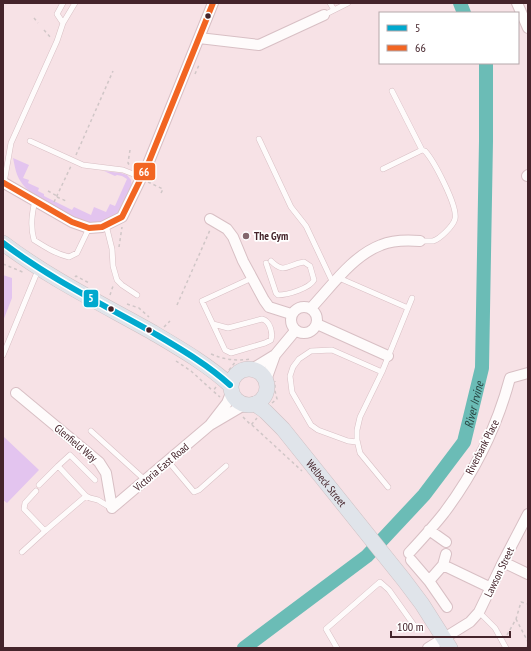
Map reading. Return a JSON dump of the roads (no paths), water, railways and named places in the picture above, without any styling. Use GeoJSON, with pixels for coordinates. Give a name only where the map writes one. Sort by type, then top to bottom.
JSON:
{"type":"FeatureCollection","features":[{"type":"Feature","properties":{"kind":"main road"},"geometry":{"type":"LineString","coordinates":[[6,247],[39,269],[157,335],[202,363],[237,379],[258,371],[259,397],[236,400],[237,379]]}},
{"type":"Feature","properties":{"kind":"main road","name":"Welbeck Street"},"geometry":{"type":"LineString","coordinates":[[259,397],[422,604],[447,643]]}},
{"type":"Feature","properties":{"kind":"street"},"geometry":{"type":"LineString","coordinates":[[3,184],[35,200],[72,222],[89,228],[106,225],[122,217],[142,178],[213,3]]}},
{"type":"Feature","properties":{"kind":"street"},"geometry":{"type":"LineString","coordinates":[[517,3],[528,28]]}},
{"type":"Feature","properties":{"kind":"street"},"geometry":{"type":"LineString","coordinates":[[199,38],[259,45],[329,12]]}},
{"type":"Feature","properties":{"kind":"street"},"geometry":{"type":"LineString","coordinates":[[212,220],[227,229],[233,237],[252,278],[269,307],[292,314]]}},
{"type":"Feature","properties":{"kind":"street"},"geometry":{"type":"LineString","coordinates":[[311,308],[351,264],[363,254],[381,244],[405,240],[420,241]]}},
{"type":"Feature","properties":{"kind":"street"},"geometry":{"type":"LineString","coordinates":[[298,308],[311,308],[317,315],[317,324],[315,328],[307,333],[299,333],[290,323],[292,314],[298,308]]}},
{"type":"Feature","properties":{"kind":"street"},"geometry":{"type":"LineString","coordinates":[[317,324],[388,356]]}},
{"type":"Feature","properties":{"kind":"street"},"geometry":{"type":"LineString","coordinates":[[259,397],[275,355],[295,330]]}},
{"type":"Feature","properties":{"kind":"street"},"geometry":{"type":"LineString","coordinates":[[237,379],[275,355]]}},
{"type":"Feature","properties":{"kind":"street","name":"Riverbank Place"},"geometry":{"type":"LineString","coordinates":[[429,581],[410,556],[444,512],[478,460],[504,403],[510,378],[528,373]]}},
{"type":"Feature","properties":{"kind":"street","name":"Victoria East Road"},"geometry":{"type":"LineString","coordinates":[[210,425],[237,379]]}},
{"type":"Feature","properties":{"kind":"street","name":"Glenfield Way"},"geometry":{"type":"LineString","coordinates":[[16,393],[99,462],[106,473],[112,508]]}},
{"type":"Feature","properties":{"kind":"street","name":"Victoria East Road"},"geometry":{"type":"LineString","coordinates":[[112,508],[210,425],[259,397]]}},
{"type":"Feature","properties":{"kind":"street","name":"Lawson Street"},"geometry":{"type":"LineString","coordinates":[[428,648],[447,643],[479,612],[528,514]]}},
{"type":"Feature","properties":{"kind":"street"},"geometry":{"type":"LineString","coordinates":[[430,530],[446,542]]}},
{"type":"Feature","properties":{"kind":"street"},"geometry":{"type":"LineString","coordinates":[[446,554],[443,565],[429,581],[447,607]]}},
{"type":"Feature","properties":{"kind":"street"},"geometry":{"type":"LineString","coordinates":[[503,562],[528,574]]}},
{"type":"Feature","properties":{"kind":"street"},"geometry":{"type":"LineString","coordinates":[[443,565],[491,588]]}},
{"type":"Feature","properties":{"kind":"lane"},"geometry":{"type":"LineString","coordinates":[[63,3],[57,14],[63,23]]}},
{"type":"Feature","properties":{"kind":"lane"},"geometry":{"type":"LineString","coordinates":[[3,184],[11,143],[59,36],[63,23],[75,3]]}},
{"type":"Feature","properties":{"kind":"lane"},"geometry":{"type":"LineString","coordinates":[[329,12],[330,3]]}},
{"type":"Feature","properties":{"kind":"lane"},"geometry":{"type":"LineString","coordinates":[[329,12],[348,3]]}},
{"type":"Feature","properties":{"kind":"lane"},"geometry":{"type":"LineString","coordinates":[[392,91],[422,150],[432,158],[454,208],[455,219],[444,234],[434,240],[420,241]]}},
{"type":"Feature","properties":{"kind":"lane"},"geometry":{"type":"LineString","coordinates":[[259,139],[290,207],[306,226],[336,281],[408,308]]}},
{"type":"Feature","properties":{"kind":"lane"},"geometry":{"type":"LineString","coordinates":[[30,141],[83,165],[123,170],[142,178]]}},
{"type":"Feature","properties":{"kind":"lane"},"geometry":{"type":"LineString","coordinates":[[383,169],[422,150]]}},
{"type":"Feature","properties":{"kind":"lane"},"geometry":{"type":"LineString","coordinates":[[35,200],[31,223],[32,234],[34,240],[49,249],[69,257],[76,253],[89,228]]}},
{"type":"Feature","properties":{"kind":"lane"},"geometry":{"type":"LineString","coordinates":[[106,225],[112,249],[113,266],[118,280],[122,285],[137,295]]}},
{"type":"Feature","properties":{"kind":"lane"},"geometry":{"type":"LineString","coordinates":[[268,262],[283,269],[304,262],[310,266],[314,280],[312,284],[308,286],[283,295],[278,295],[276,293],[268,262]]}},
{"type":"Feature","properties":{"kind":"lane"},"geometry":{"type":"LineString","coordinates":[[3,355],[39,269]]}},
{"type":"Feature","properties":{"kind":"lane"},"geometry":{"type":"LineString","coordinates":[[213,324],[228,328],[262,319],[269,323],[272,335],[269,342],[231,353],[225,350],[223,345],[213,324],[202,300],[252,278]]}},
{"type":"Feature","properties":{"kind":"lane"},"geometry":{"type":"LineString","coordinates":[[388,487],[360,453],[357,442],[357,430],[360,417],[382,372],[412,298]]}},
{"type":"Feature","properties":{"kind":"lane"},"geometry":{"type":"LineString","coordinates":[[357,442],[348,441],[318,430],[311,425],[292,392],[290,376],[293,367],[299,359],[311,352],[332,350],[382,372]]}},
{"type":"Feature","properties":{"kind":"lane"},"geometry":{"type":"LineString","coordinates":[[91,431],[145,480]]}},
{"type":"Feature","properties":{"kind":"lane"},"geometry":{"type":"LineString","coordinates":[[39,485],[70,455],[96,480]]}},
{"type":"Feature","properties":{"kind":"lane"},"geometry":{"type":"LineString","coordinates":[[168,461],[194,492],[199,490],[226,466]]}},
{"type":"Feature","properties":{"kind":"lane"},"geometry":{"type":"LineString","coordinates":[[58,466],[86,496],[98,500],[112,508]]}},
{"type":"Feature","properties":{"kind":"lane"},"geometry":{"type":"LineString","coordinates":[[36,491],[25,503],[24,509],[45,531]]}},
{"type":"Feature","properties":{"kind":"lane"},"geometry":{"type":"LineString","coordinates":[[22,552],[86,496]]}},
{"type":"Feature","properties":{"kind":"lane"},"geometry":{"type":"LineString","coordinates":[[337,648],[326,629],[380,582],[389,590],[416,628]]}},
{"type":"Feature","properties":{"kind":"lane"},"geometry":{"type":"LineString","coordinates":[[479,612],[495,628],[506,648]]}},
{"type":"Feature","properties":{"kind":"waterway","name":"River Irvine"},"geometry":{"type":"LineString","coordinates":[[460,3],[464,12]]}},
{"type":"Feature","properties":{"kind":"waterway","name":"River Irvine"},"geometry":{"type":"LineString","coordinates":[[244,648],[367,556],[424,495],[464,442],[482,368],[486,64]]}},
{"type":"Feature","properties":{"kind":"place","name":"The Gym"},"geometry":{"type":"Point","coordinates":[246,236]}}]}
